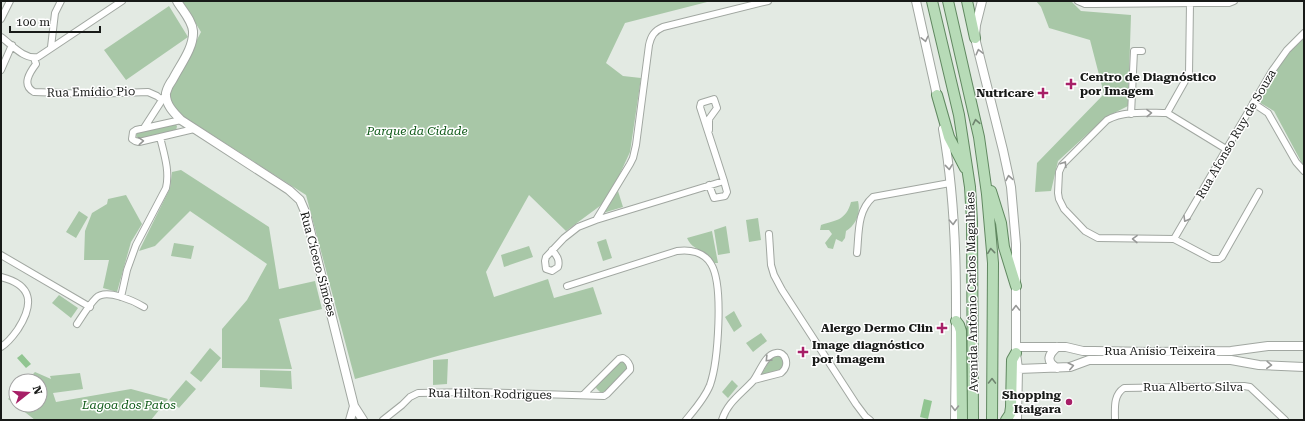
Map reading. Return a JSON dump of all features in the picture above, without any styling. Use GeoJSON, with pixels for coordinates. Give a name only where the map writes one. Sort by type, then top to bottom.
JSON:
{"type":"FeatureCollection","features":[{"type":"Feature","properties":{"kind":"main road","name":"Avenida Antônio Carlos Magalhães"},"geometry":{"type":"LineString","coordinates":[[932,1],[959,115],[970,187],[972,221],[973,420]]}},
{"type":"Feature","properties":{"kind":"main road","name":"Avenida Antônio Carlos Magalhães"},"geometry":{"type":"LineString","coordinates":[[948,1],[971,100],[984,170],[993,263],[992,420]]}},
{"type":"Feature","properties":{"kind":"main road"},"geometry":{"type":"LineString","coordinates":[[967,1],[976,38]]}},
{"type":"Feature","properties":{"kind":"main road"},"geometry":{"type":"LineString","coordinates":[[937,95],[949,137],[964,164],[970,187]]}},
{"type":"Feature","properties":{"kind":"main road"},"geometry":{"type":"LineString","coordinates":[[984,170],[1001,223],[1004,247],[1016,286]]}},
{"type":"Feature","properties":{"kind":"main road"},"geometry":{"type":"LineString","coordinates":[[956,321],[962,331],[962,420]]}},
{"type":"Feature","properties":{"kind":"main road"},"geometry":{"type":"LineString","coordinates":[[1006,420],[1010,414],[1012,360],[1016,350]]}},
{"type":"Feature","properties":{"kind":"street"},"geometry":{"type":"LineString","coordinates":[[1,20],[10,1]]}},
{"type":"Feature","properties":{"kind":"street"},"geometry":{"type":"LineString","coordinates":[[51,48],[55,13],[61,1]]}},
{"type":"Feature","properties":{"kind":"street"},"geometry":{"type":"LineString","coordinates":[[1,37],[24,55],[34,58],[122,1]]}},
{"type":"Feature","properties":{"kind":"street"},"geometry":{"type":"LineString","coordinates":[[144,128],[164,97],[188,51],[192,36],[193,29],[191,23],[177,1]]}},
{"type":"Feature","properties":{"kind":"street"},"geometry":{"type":"LineString","coordinates":[[596,220],[633,158],[649,45],[653,34],[663,27],[768,1]]}},
{"type":"Feature","properties":{"kind":"street","name":"Avenida Antônio Carlos Magalhães"},"geometry":{"type":"LineString","coordinates":[[916,1],[937,95],[949,165],[956,321],[955,420]]}},
{"type":"Feature","properties":{"kind":"street"},"geometry":{"type":"LineString","coordinates":[[982,1],[976,25],[976,38],[1005,156],[1011,187],[1016,244],[1016,350],[1018,369],[1017,420]]}},
{"type":"Feature","properties":{"kind":"street"},"geometry":{"type":"LineString","coordinates":[[1078,1],[1086,4],[1132,2],[1175,2],[1190,4],[1234,1]]}},
{"type":"Feature","properties":{"kind":"street"},"geometry":{"type":"LineString","coordinates":[[1167,113],[1189,74],[1190,4]]}},
{"type":"Feature","properties":{"kind":"street","name":"Rua Afonso Ruy de Souza"},"geometry":{"type":"LineString","coordinates":[[1174,239],[1279,60],[1304,33]]}},
{"type":"Feature","properties":{"kind":"street"},"geometry":{"type":"LineString","coordinates":[[1,70],[12,45]]}},
{"type":"Feature","properties":{"kind":"street"},"geometry":{"type":"LineString","coordinates":[[1131,114],[1134,51],[1142,51]]}},
{"type":"Feature","properties":{"kind":"street","name":"Rua Emídio Pio"},"geometry":{"type":"LineString","coordinates":[[34,58],[36,64],[29,74],[27,83],[34,92],[91,94],[148,92],[164,97]]}},
{"type":"Feature","properties":{"kind":"street"},"geometry":{"type":"LineString","coordinates":[[164,97],[172,110],[181,120],[136,130],[133,132],[132,139],[139,142],[194,129]]}},
{"type":"Feature","properties":{"kind":"street"},"geometry":{"type":"LineString","coordinates":[[709,130],[709,119],[717,108],[714,99],[703,101],[700,105],[709,130],[727,194],[717,198],[713,196],[709,186]]}},
{"type":"Feature","properties":{"kind":"street"},"geometry":{"type":"LineString","coordinates":[[1253,103],[1268,113],[1296,162],[1304,171]]}},
{"type":"Feature","properties":{"kind":"street"},"geometry":{"type":"LineString","coordinates":[[1226,149],[1167,113],[1121,114],[1107,120],[1062,165],[1059,172],[1059,199],[1064,209],[1085,231],[1098,238],[1174,239],[1212,259],[1219,259],[1222,257],[1259,192]]}},
{"type":"Feature","properties":{"kind":"street","name":"Rua Cícero Simões"},"geometry":{"type":"LineString","coordinates":[[181,120],[282,185],[300,200],[306,214],[354,406],[362,419]]}},
{"type":"Feature","properties":{"kind":"street"},"geometry":{"type":"LineString","coordinates":[[121,297],[127,270],[136,245],[162,197],[167,184],[168,170],[160,137]]}},
{"type":"Feature","properties":{"kind":"street"},"geometry":{"type":"LineString","coordinates":[[552,250],[570,233],[596,220],[724,181]]}},
{"type":"Feature","properties":{"kind":"street"},"geometry":{"type":"LineString","coordinates":[[857,253],[860,218],[867,202],[873,197],[950,183]]}},
{"type":"Feature","properties":{"kind":"street"},"geometry":{"type":"LineString","coordinates":[[769,234],[771,265],[774,275],[782,290],[852,398],[865,416],[870,420]]}},
{"type":"Feature","properties":{"kind":"street"},"geometry":{"type":"LineString","coordinates":[[566,286],[677,251],[692,250],[706,258],[711,264],[716,279],[719,308],[717,351],[713,374],[706,395],[686,420]]}},
{"type":"Feature","properties":{"kind":"street"},"geometry":{"type":"LineString","coordinates":[[1,255],[90,307]]}},
{"type":"Feature","properties":{"kind":"street"},"geometry":{"type":"LineString","coordinates":[[1,277],[17,283],[28,296],[29,303],[24,320],[8,342],[1,347]]}},
{"type":"Feature","properties":{"kind":"street"},"geometry":{"type":"LineString","coordinates":[[77,324],[97,297],[102,294],[128,298],[144,307]]}},
{"type":"Feature","properties":{"kind":"street","name":"Rua Anísio Teixeira"},"geometry":{"type":"LineString","coordinates":[[1016,350],[1057,347],[1094,351],[1231,351],[1268,346],[1304,346]]}},
{"type":"Feature","properties":{"kind":"street"},"geometry":{"type":"LineString","coordinates":[[1057,347],[1051,352],[1049,360],[1051,364],[1057,368]]}},
{"type":"Feature","properties":{"kind":"street"},"geometry":{"type":"LineString","coordinates":[[1248,349],[1244,355],[1248,364]]}},
{"type":"Feature","properties":{"kind":"street"},"geometry":{"type":"LineString","coordinates":[[722,420],[735,398],[754,380],[762,366],[771,355],[777,352],[784,357],[787,366],[785,370],[781,373],[754,380]]}},
{"type":"Feature","properties":{"kind":"street","name":"Rua Hilton Rodrigues"},"geometry":{"type":"LineString","coordinates":[[383,420],[402,406],[410,397],[418,393],[475,392],[601,396],[607,394],[630,370],[630,365],[625,359],[621,358],[616,361],[583,395]]}},
{"type":"Feature","properties":{"kind":"street","name":"Rua Anísio Teixeira"},"geometry":{"type":"LineString","coordinates":[[1018,369],[1070,367],[1089,360],[1231,360],[1248,364],[1304,367]]}},
{"type":"Feature","properties":{"kind":"street","name":"Rua Alberto Silva"},"geometry":{"type":"LineString","coordinates":[[1115,420],[1116,400],[1119,391],[1124,388],[1244,386],[1250,387],[1285,420]]}},
{"type":"Feature","properties":{"kind":"street"},"geometry":{"type":"LineString","coordinates":[[350,420],[354,406]]}},
{"type":"Feature","properties":{"kind":"street"},"geometry":{"type":"LineString","coordinates":[[350,420],[355,417],[362,419]]}},
{"type":"Feature","properties":{"kind":"green space","name":"Parque da Cidade"},"geometry":{"type":"Polygon","coordinates":[[[182,1],[711,1],[625,23],[606,63],[623,76],[641,78],[630,152],[618,178],[604,203],[566,231],[529,195],[486,272],[494,297],[548,279],[554,298],[593,287],[602,314],[452,352],[355,379],[306,195],[164,104],[201,32],[182,1]]]}},
{"type":"Feature","properties":{"kind":"green space"},"geometry":{"type":"Polygon","coordinates":[[[1036,1],[1071,1],[1081,11],[1131,15],[1128,106],[1106,117],[1058,161],[1051,191],[1035,192],[1037,163],[1104,94],[1090,40],[1049,28],[1041,7],[1036,1]]]}},
{"type":"Feature","properties":{"kind":"green space"},"geometry":{"type":"Polygon","coordinates":[[[169,6],[188,37],[126,80],[104,50],[169,6]]]}},
{"type":"Feature","properties":{"kind":"green space"},"geometry":{"type":"Polygon","coordinates":[[[1304,37],[1304,167],[1274,111],[1257,101],[1285,57],[1304,37]]]}},
{"type":"Feature","properties":{"kind":"green space"},"geometry":{"type":"Polygon","coordinates":[[[175,124],[177,126],[176,131],[140,140],[137,139],[136,133],[175,124]]]}},
{"type":"Feature","properties":{"kind":"green space"},"geometry":{"type":"Polygon","coordinates":[[[181,170],[269,227],[279,289],[315,281],[322,309],[279,319],[292,369],[222,368],[222,329],[247,300],[267,264],[190,211],[155,246],[139,251],[170,188],[172,172],[181,170]]]}},
{"type":"Feature","properties":{"kind":"green space"},"geometry":{"type":"Polygon","coordinates":[[[618,191],[623,207],[603,213],[618,191]]]}},
{"type":"Feature","properties":{"kind":"green space"},"geometry":{"type":"Polygon","coordinates":[[[126,195],[142,224],[131,242],[117,292],[103,288],[109,260],[84,260],[85,231],[92,213],[107,204],[108,199],[126,195]]]}},
{"type":"Feature","properties":{"kind":"green space"},"geometry":{"type":"Polygon","coordinates":[[[858,201],[859,210],[857,218],[853,225],[846,231],[845,238],[842,242],[836,239],[833,249],[828,248],[825,243],[832,234],[829,230],[820,230],[821,225],[832,222],[844,216],[851,202],[858,201]]]}},
{"type":"Feature","properties":{"kind":"green space"},"geometry":{"type":"Polygon","coordinates":[[[79,211],[88,217],[76,238],[66,232],[79,211]]]}},
{"type":"Feature","properties":{"kind":"green space"},"geometry":{"type":"Polygon","coordinates":[[[758,218],[761,240],[749,242],[746,220],[758,218]]]}},
{"type":"Feature","properties":{"kind":"green space"},"geometry":{"type":"Polygon","coordinates":[[[726,226],[730,253],[718,255],[714,230],[726,226]]]}},
{"type":"Feature","properties":{"kind":"green space"},"geometry":{"type":"Polygon","coordinates":[[[712,231],[718,263],[713,263],[705,254],[692,245],[687,238],[712,231]]]}},
{"type":"Feature","properties":{"kind":"green space"},"geometry":{"type":"Polygon","coordinates":[[[606,239],[612,258],[603,261],[597,242],[606,239]]]}},
{"type":"Feature","properties":{"kind":"green space"},"geometry":{"type":"Polygon","coordinates":[[[174,243],[194,246],[191,259],[171,256],[174,243]]]}},
{"type":"Feature","properties":{"kind":"green space"},"geometry":{"type":"Polygon","coordinates":[[[529,246],[533,257],[504,267],[501,255],[529,246]]]}},
{"type":"Feature","properties":{"kind":"green space"},"geometry":{"type":"Polygon","coordinates":[[[59,295],[78,308],[71,318],[52,303],[59,295]]]}},
{"type":"Feature","properties":{"kind":"green space"},"geometry":{"type":"Polygon","coordinates":[[[734,311],[742,326],[734,332],[725,317],[734,311]]]}},
{"type":"Feature","properties":{"kind":"green space"},"geometry":{"type":"Polygon","coordinates":[[[761,333],[767,341],[753,352],[746,343],[761,333]]]}},
{"type":"Feature","properties":{"kind":"green space"},"geometry":{"type":"Polygon","coordinates":[[[210,348],[221,358],[201,382],[190,373],[210,348]]]}},
{"type":"Feature","properties":{"kind":"green space"},"geometry":{"type":"Polygon","coordinates":[[[776,355],[783,359],[781,371],[761,375],[772,357],[776,355]]]}},
{"type":"Feature","properties":{"kind":"green space"},"geometry":{"type":"Polygon","coordinates":[[[448,359],[447,384],[433,385],[433,360],[448,359]]]}},
{"type":"Feature","properties":{"kind":"green space"},"geometry":{"type":"Polygon","coordinates":[[[618,360],[623,360],[628,365],[627,369],[613,385],[601,393],[596,388],[598,381],[618,360]]]}},
{"type":"Feature","properties":{"kind":"green space"},"geometry":{"type":"Polygon","coordinates":[[[260,370],[291,371],[292,389],[260,387],[260,370]]]}},
{"type":"Feature","properties":{"kind":"green space","name":"Lagoa dos Patos"},"geometry":{"type":"Polygon","coordinates":[[[80,373],[83,389],[53,393],[56,402],[131,389],[168,399],[151,420],[35,420],[26,413],[48,413],[48,378],[51,379],[50,376],[80,373]]]}},
{"type":"Feature","properties":{"kind":"green space"},"geometry":{"type":"Polygon","coordinates":[[[186,380],[196,389],[179,408],[169,400],[186,380]]]}},
{"type":"Feature","properties":{"kind":"green space"},"geometry":{"type":"Polygon","coordinates":[[[732,380],[738,386],[728,398],[722,392],[732,380]]]}},
{"type":"Feature","properties":{"kind":"shaded area"},"geometry":{"type":"Polygon","coordinates":[[[22,354],[31,364],[26,368],[17,358],[22,354]]]}},
{"type":"Feature","properties":{"kind":"shaded area"},"geometry":{"type":"Polygon","coordinates":[[[924,399],[932,401],[928,419],[920,417],[924,399]]]}},
{"type":"Feature","properties":{"kind":"place","name":"Centro de Diagnóstico por Imagem"},"geometry":{"type":"Point","coordinates":[1071,84]}},
{"type":"Feature","properties":{"kind":"place","name":"Nutricare"},"geometry":{"type":"Point","coordinates":[1043,93]}},
{"type":"Feature","properties":{"kind":"place","name":"Alergo Dermo Clin"},"geometry":{"type":"Point","coordinates":[942,328]}},
{"type":"Feature","properties":{"kind":"place","name":"Image diagnóstico por imagem"},"geometry":{"type":"Point","coordinates":[803,352]}},
{"type":"Feature","properties":{"kind":"place","name":"Shopping Itaigara"},"geometry":{"type":"Point","coordinates":[1069,402]}}]}
